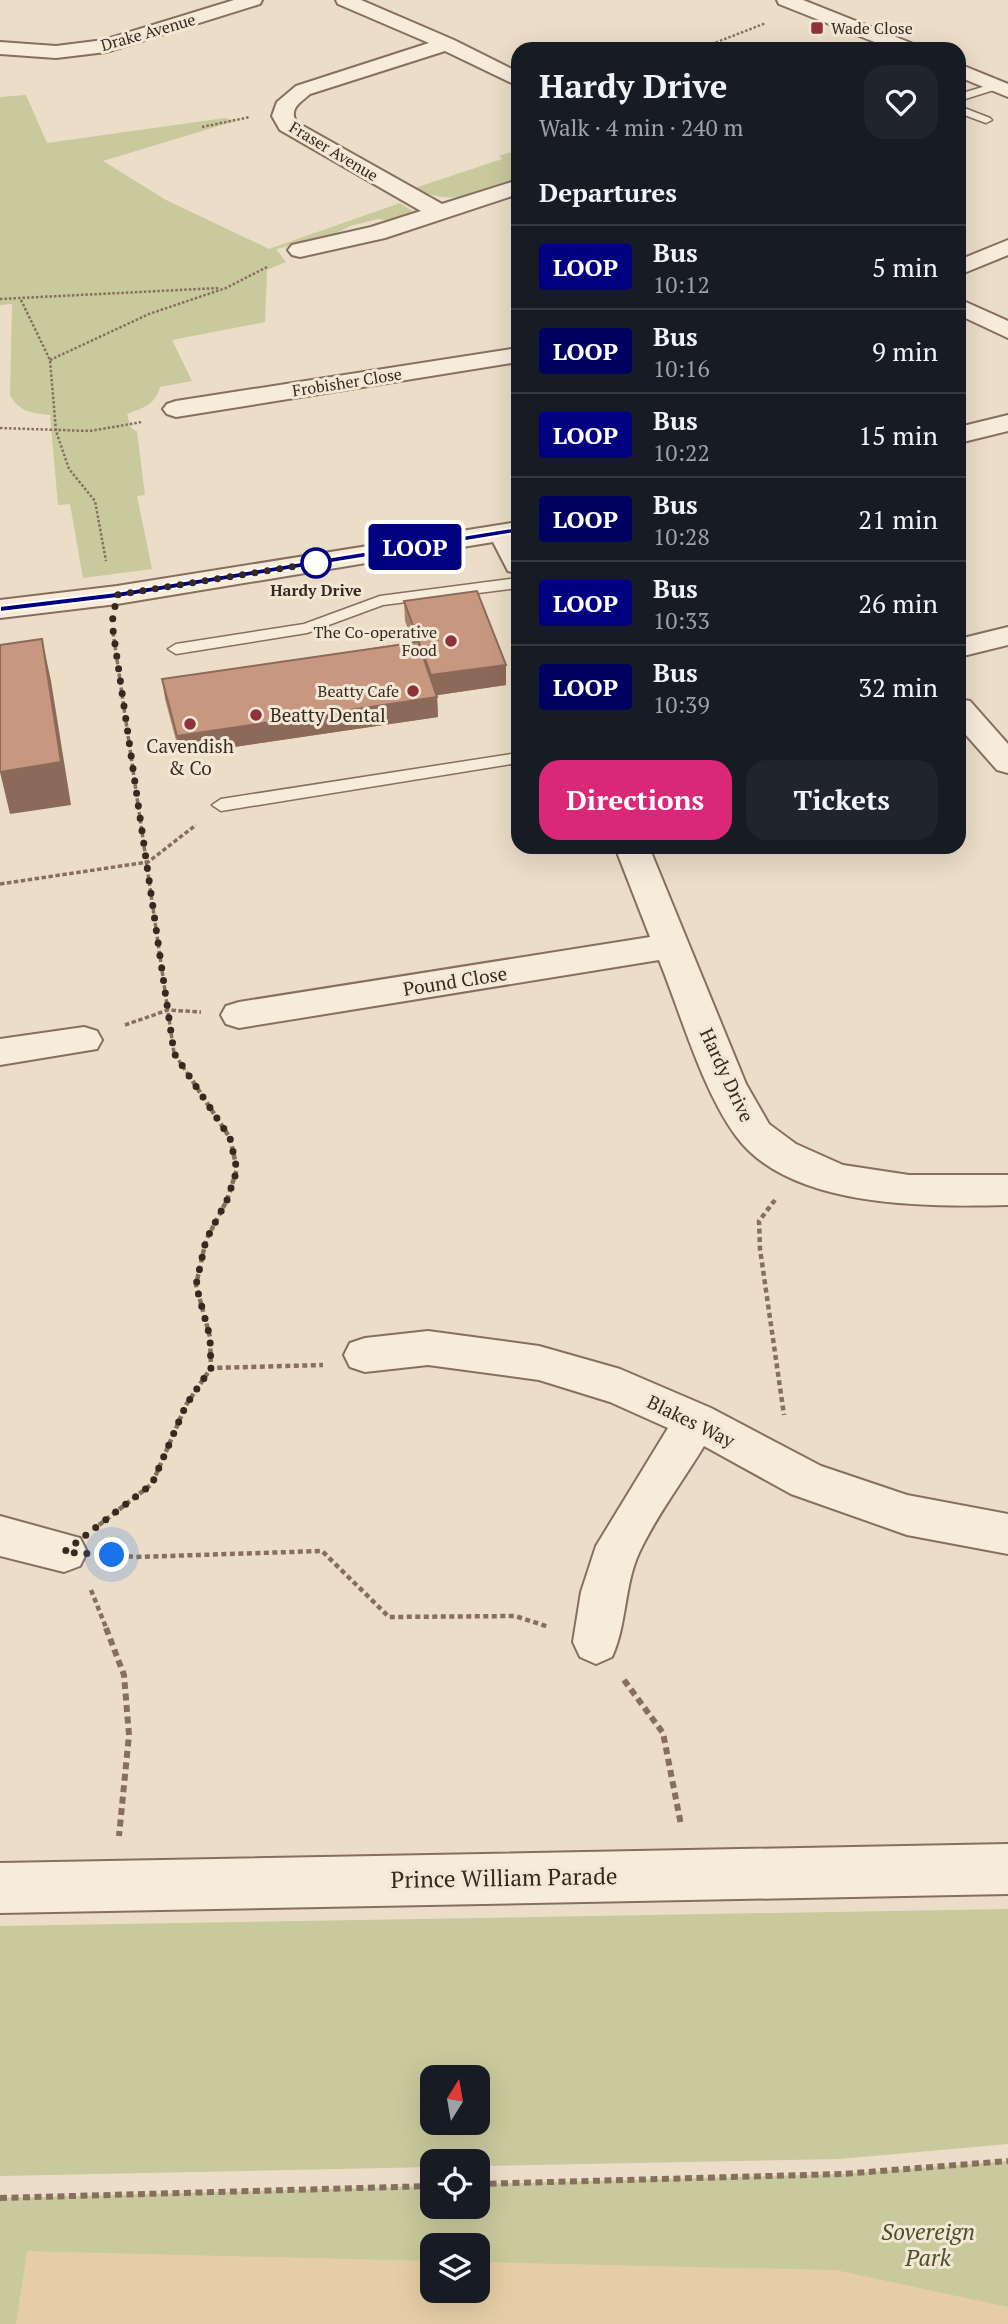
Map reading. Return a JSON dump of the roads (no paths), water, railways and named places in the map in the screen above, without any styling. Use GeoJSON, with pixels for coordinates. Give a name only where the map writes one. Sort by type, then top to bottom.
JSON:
{"type":"FeatureCollection","features":[{"type":"Feature","properties":{"kind":"street","name":"Drake Avenue"},"geometry":{"type":"LineString","coordinates":[[0,48],[56,52],[106,46],[253,0]]}},
{"type":"Feature","properties":{"kind":"street"},"geometry":{"type":"LineString","coordinates":[[345,0],[447,44],[511,76]]}},
{"type":"Feature","properties":{"kind":"street"},"geometry":{"type":"LineString","coordinates":[[786,0],[892,42]]}},
{"type":"Feature","properties":{"kind":"street"},"geometry":{"type":"LineString","coordinates":[[806,7],[826,0]]}},
{"type":"Feature","properties":{"kind":"street","name":"Fraser Avenue"},"geometry":{"type":"LineString","coordinates":[[441,213],[287,126],[282,116],[284,106],[303,90],[447,44]]}},
{"type":"Feature","properties":{"kind":"street"},"geometry":{"type":"LineString","coordinates":[[966,73],[1002,88]]}},
{"type":"Feature","properties":{"kind":"street"},"geometry":{"type":"LineString","coordinates":[[300,250],[377,233],[511,189]]}},
{"type":"Feature","properties":{"kind":"street"},"geometry":{"type":"LineString","coordinates":[[966,265],[1008,247]]}},
{"type":"Feature","properties":{"kind":"street"},"geometry":{"type":"LineString","coordinates":[[966,310],[1008,331]]}},
{"type":"Feature","properties":{"kind":"street","name":"Frobisher Close"},"geometry":{"type":"LineString","coordinates":[[176,409],[511,356]]}},
{"type":"Feature","properties":{"kind":"street"},"geometry":{"type":"LineString","coordinates":[[966,433],[1008,423]]}},
{"type":"Feature","properties":{"kind":"street"},"geometry":{"type":"LineString","coordinates":[[0,609],[117,595],[511,531]]}},
{"type":"Feature","properties":{"kind":"street"},"geometry":{"type":"LineString","coordinates":[[966,646],[1008,636]]}},
{"type":"Feature","properties":{"kind":"street"},"geometry":{"type":"LineString","coordinates":[[966,716],[1008,763]]}},
{"type":"Feature","properties":{"kind":"street","name":"Hardy Drive"},"geometry":{"type":"LineString","coordinates":[[635,854],[725,1079],[755,1132],[793,1161],[843,1180],[914,1192],[1008,1190]]}},
{"type":"Feature","properties":{"kind":"street","name":"Pound Close"},"geometry":{"type":"LineString","coordinates":[[239,1015],[671,946]]}},
{"type":"Feature","properties":{"kind":"street"},"geometry":{"type":"LineString","coordinates":[[0,1052],[84,1040]]}},
{"type":"Feature","properties":{"kind":"street","name":"Blakes Way"},"geometry":{"type":"LineString","coordinates":[[365,1355],[428,1348],[539,1363],[620,1387],[696,1421],[807,1480],[907,1515],[1008,1534]]}},
{"type":"Feature","properties":{"kind":"street"},"geometry":{"type":"LineString","coordinates":[[596,1642],[604,1592],[619,1546],[696,1421]]}},
{"type":"Feature","properties":{"kind":"street"},"geometry":{"type":"LineString","coordinates":[[0,1536],[64,1552]]}},
{"type":"Feature","properties":{"kind":"street","name":"Prince William Parade"},"geometry":{"type":"LineString","coordinates":[[0,1888],[1008,1869]]}},
{"type":"Feature","properties":{"kind":"lane"},"geometry":{"type":"LineString","coordinates":[[966,96],[1002,88]]}},
{"type":"Feature","properties":{"kind":"lane"},"geometry":{"type":"LineString","coordinates":[[966,112],[986,120]]}},
{"type":"Feature","properties":{"kind":"lane"},"geometry":{"type":"LineString","coordinates":[[176,649],[307,628],[380,601],[511,584]]}},
{"type":"Feature","properties":{"kind":"lane"},"geometry":{"type":"LineString","coordinates":[[221,805],[511,759]]}},
{"type":"Feature","properties":{"kind":"place","name":"Wade Close"},"geometry":{"type":"Point","coordinates":[817,28]}},
{"type":"Feature","properties":{"kind":"place","name":"Hardy Drive"},"geometry":{"type":"Point","coordinates":[316,563]}},
{"type":"Feature","properties":{"kind":"place","name":"The Co-operative Food"},"geometry":{"type":"Point","coordinates":[451,641]}},
{"type":"Feature","properties":{"kind":"place","name":"Beatty Cafe"},"geometry":{"type":"Point","coordinates":[413,691]}},
{"type":"Feature","properties":{"kind":"place","name":"Beatty Dental"},"geometry":{"type":"Point","coordinates":[256,715]}},
{"type":"Feature","properties":{"kind":"place","name":"Cavendish & Co"},"geometry":{"type":"Point","coordinates":[190,724]}},
{"type":"Feature","properties":{"kind":"park label","name":"Sovereign Park"},"geometry":{"type":"Point","coordinates":[928,2245]}}]}
